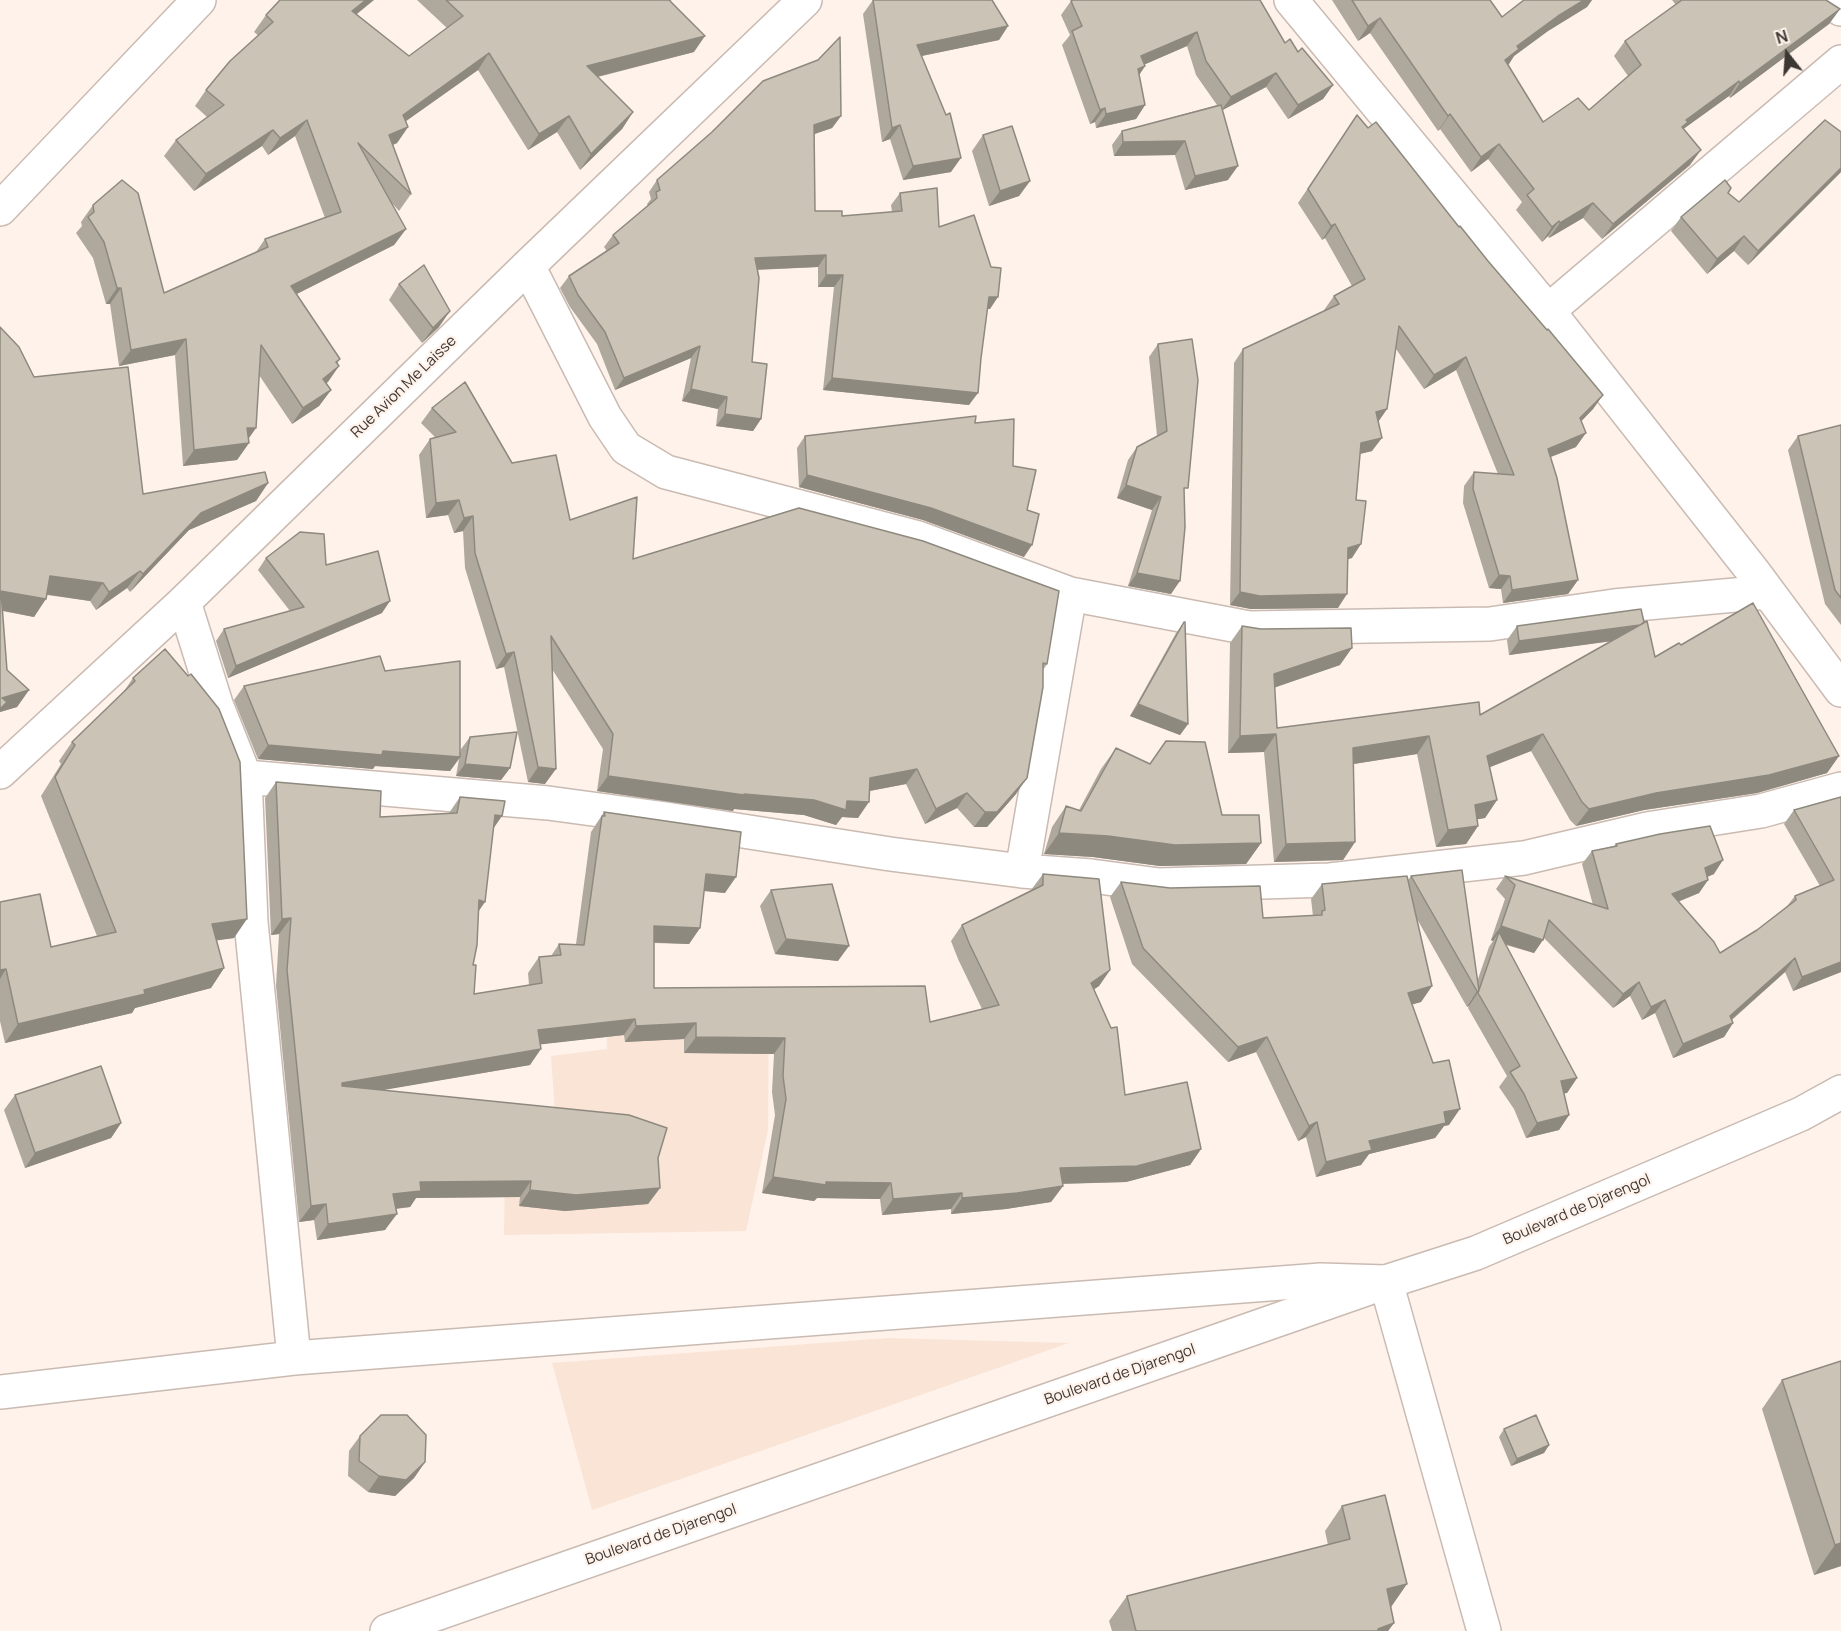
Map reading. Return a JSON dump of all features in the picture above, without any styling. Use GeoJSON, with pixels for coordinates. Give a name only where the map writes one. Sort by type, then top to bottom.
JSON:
{"type":"FeatureCollection","features":[{"type":"Feature","properties":{"kind":"street"},"geometry":{"type":"LineString","coordinates":[[0,209],[199,0]]}},
{"type":"Feature","properties":{"kind":"street","name":"Rue Avion Me Laisse"},"geometry":{"type":"LineString","coordinates":[[0,772],[184,602],[528,266],[805,0]]}},
{"type":"Feature","properties":{"kind":"street"},"geometry":{"type":"LineString","coordinates":[[1292,0],[1548,311],[1768,592],[1841,690]]}},
{"type":"Feature","properties":{"kind":"street"},"geometry":{"type":"LineString","coordinates":[[1826,0],[1841,9]]}},
{"type":"Feature","properties":{"kind":"street"},"geometry":{"type":"LineString","coordinates":[[1548,311],[1841,62]]}},
{"type":"Feature","properties":{"kind":"street"},"geometry":{"type":"LineString","coordinates":[[528,266],[605,417],[626,448],[666,472],[918,538],[1070,594],[1249,628],[1490,624],[1614,606],[1768,592]]}},
{"type":"Feature","properties":{"kind":"street"},"geometry":{"type":"LineString","coordinates":[[1022,871],[1070,594]]}},
{"type":"Feature","properties":{"kind":"street"},"geometry":{"type":"LineString","coordinates":[[184,602],[216,704],[245,777],[252,922],[294,1358]]}},
{"type":"Feature","properties":{"kind":"street"},"geometry":{"type":"LineString","coordinates":[[245,777],[548,803],[890,854],[1159,885],[1330,880],[1524,858],[1647,829],[1761,811],[1841,789]]}},
{"type":"Feature","properties":{"kind":"street","name":"Boulevard de Djarengol"},"geometry":{"type":"LineString","coordinates":[[387,1631],[1386,1282],[1476,1253],[1802,1114],[1841,1092]]}},
{"type":"Feature","properties":{"kind":"street"},"geometry":{"type":"LineString","coordinates":[[0,1392],[294,1358],[1321,1280],[1386,1282],[1484,1631]]}},
{"type":"Feature","properties":{"kind":"shaded area"},"geometry":{"type":"Polygon","coordinates":[[[769,994],[768,1130],[746,1231],[504,1235],[506,1116],[555,1114],[551,1056],[607,1049],[606,999],[769,994]]]}},
{"type":"Feature","properties":{"kind":"shaded area"},"geometry":{"type":"Polygon","coordinates":[[[888,1338],[1069,1343],[592,1510],[552,1363],[888,1338]]]}},
{"type":"Feature","properties":{"kind":"building"},"geometry":{"type":"Polygon","coordinates":[[[280,0],[366,0],[352,11],[409,56],[463,16],[446,0],[669,0],[705,36],[587,66],[633,112],[591,154],[569,116],[539,134],[489,53],[403,115],[408,127],[389,135],[411,194],[358,143],[406,229],[291,286],[340,359],[336,362],[339,366],[323,379],[331,390],[303,408],[261,345],[256,428],[247,428],[249,443],[194,450],[186,339],[131,350],[121,288],[117,288],[104,242],[88,217],[94,212],[93,205],[122,180],[138,193],[164,293],[268,247],[265,239],[341,212],[307,120],[280,138],[273,130],[206,174],[176,140],[224,105],[206,90],[230,61],[273,22],[266,15],[280,0]]]}},
{"type":"Feature","properties":{"kind":"building"},"geometry":{"type":"Polygon","coordinates":[[[873,0],[992,0],[1008,26],[917,45],[946,115],[950,113],[961,158],[913,166],[900,125],[892,128],[873,0]]]}},
{"type":"Feature","properties":{"kind":"building"},"geometry":{"type":"Polygon","coordinates":[[[1260,0],[1285,43],[1290,39],[1298,52],[1302,48],[1333,85],[1298,105],[1276,73],[1231,97],[1206,61],[1197,32],[1141,56],[1145,66],[1138,69],[1145,105],[1106,114],[1105,108],[1100,110],[1072,31],[1082,26],[1071,1],[1260,0]]]}},
{"type":"Feature","properties":{"kind":"building"},"geometry":{"type":"Polygon","coordinates":[[[1352,0],[1490,0],[1502,17],[1524,0],[1584,0],[1517,46],[1519,49],[1505,60],[1543,122],[1578,98],[1589,110],[1641,65],[1625,41],[1682,0],[1826,0],[1840,9],[1686,120],[1688,122],[1682,127],[1701,150],[1613,224],[1593,203],[1552,227],[1527,195],[1534,189],[1499,144],[1481,157],[1450,114],[1448,116],[1380,18],[1368,26],[1352,0]]]}},
{"type":"Feature","properties":{"kind":"building"},"geometry":{"type":"Polygon","coordinates":[[[840,37],[841,116],[814,125],[815,211],[842,211],[842,216],[902,211],[900,193],[937,188],[939,227],[974,215],[991,267],[1001,268],[998,297],[989,297],[978,393],[832,378],[843,275],[826,275],[826,255],[755,258],[759,278],[752,362],[767,364],[761,419],[725,414],[727,397],[691,389],[700,346],[624,378],[605,332],[578,295],[569,276],[619,243],[613,235],[657,198],[656,192],[660,190],[657,180],[712,132],[763,81],[818,60],[840,37]]]}},
{"type":"Feature","properties":{"kind":"building"},"geometry":{"type":"Polygon","coordinates":[[[1221,105],[1238,166],[1195,176],[1185,141],[1123,142],[1122,131],[1221,105]]]}},
{"type":"Feature","properties":{"kind":"building"},"geometry":{"type":"Polygon","coordinates":[[[1357,115],[1368,128],[1376,122],[1459,227],[1603,395],[1580,418],[1586,433],[1548,449],[1557,478],[1578,580],[1512,590],[1510,576],[1499,575],[1473,489],[1474,472],[1514,475],[1466,357],[1434,375],[1399,326],[1387,409],[1376,412],[1382,438],[1361,443],[1356,500],[1366,501],[1361,544],[1348,548],[1347,594],[1260,596],[1240,592],[1243,349],[1339,304],[1334,296],[1365,279],[1335,224],[1331,226],[1308,189],[1357,115]]]}},
{"type":"Feature","properties":{"kind":"building"},"geometry":{"type":"Polygon","coordinates":[[[1825,120],[1841,132],[1841,168],[1758,251],[1744,236],[1717,259],[1681,217],[1725,180],[1731,188],[1728,193],[1739,202],[1825,120]]]}},
{"type":"Feature","properties":{"kind":"building"},"geometry":{"type":"Polygon","coordinates":[[[1012,126],[1030,181],[1000,191],[983,135],[1012,126]]]}},
{"type":"Feature","properties":{"kind":"building"},"geometry":{"type":"Polygon","coordinates":[[[424,265],[450,311],[433,328],[399,284],[424,265]]]}},
{"type":"Feature","properties":{"kind":"building"},"geometry":{"type":"Polygon","coordinates":[[[0,327],[19,347],[34,377],[128,367],[143,494],[265,472],[268,483],[201,513],[143,574],[140,571],[109,592],[103,583],[50,576],[46,599],[0,591],[0,327]]]}},
{"type":"Feature","properties":{"kind":"building"},"geometry":{"type":"Polygon","coordinates":[[[1192,339],[1198,380],[1188,488],[1184,488],[1185,527],[1180,581],[1137,573],[1161,497],[1126,485],[1137,447],[1167,431],[1158,344],[1192,339]]]}},
{"type":"Feature","properties":{"kind":"building"},"geometry":{"type":"Polygon","coordinates":[[[465,382],[512,463],[556,455],[570,520],[637,497],[633,559],[799,508],[923,541],[1059,591],[1047,664],[1043,663],[1043,687],[1027,778],[997,812],[985,812],[967,793],[936,809],[917,769],[870,778],[869,802],[847,801],[846,810],[814,800],[744,795],[608,776],[613,734],[551,636],[556,769],[538,767],[514,652],[506,654],[475,553],[473,516],[464,518],[459,500],[436,503],[430,439],[456,432],[432,408],[465,382]]]}},
{"type":"Feature","properties":{"kind":"building"},"geometry":{"type":"Polygon","coordinates":[[[976,416],[975,423],[1014,419],[1013,466],[1036,470],[1027,510],[1039,514],[1032,545],[931,508],[807,475],[805,436],[976,416]]]}},
{"type":"Feature","properties":{"kind":"building"},"geometry":{"type":"Polygon","coordinates":[[[1841,425],[1841,598],[1835,590],[1798,436],[1841,425]]]}},
{"type":"Feature","properties":{"kind":"building"},"geometry":{"type":"Polygon","coordinates":[[[300,532],[324,534],[326,565],[378,551],[390,601],[236,666],[224,629],[304,607],[266,558],[300,532]]]}},
{"type":"Feature","properties":{"kind":"building"},"geometry":{"type":"Polygon","coordinates":[[[0,592],[7,670],[29,690],[2,698],[7,702],[0,709],[0,592]]]}},
{"type":"Feature","properties":{"kind":"building"},"geometry":{"type":"Polygon","coordinates":[[[1753,603],[1839,756],[1769,775],[1656,793],[1589,809],[1582,802],[1543,734],[1487,756],[1497,800],[1475,805],[1478,826],[1448,830],[1429,736],[1353,748],[1355,842],[1286,844],[1276,734],[1240,736],[1242,626],[1261,629],[1351,628],[1352,648],[1274,674],[1277,728],[1479,702],[1480,715],[1647,621],[1655,657],[1679,643],[1681,645],[1753,603]]]}},
{"type":"Feature","properties":{"kind":"building"},"geometry":{"type":"Polygon","coordinates":[[[1641,609],[1644,622],[1640,625],[1519,641],[1517,626],[1641,609]]]}},
{"type":"Feature","properties":{"kind":"building"},"geometry":{"type":"Polygon","coordinates":[[[1185,622],[1188,724],[1138,704],[1185,622]]]}},
{"type":"Feature","properties":{"kind":"building"},"geometry":{"type":"Polygon","coordinates":[[[165,649],[188,676],[191,674],[219,709],[240,762],[247,919],[212,924],[224,968],[144,990],[145,994],[18,1024],[6,969],[0,970],[0,902],[40,894],[51,947],[116,932],[55,777],[75,745],[72,742],[135,681],[133,678],[165,649]]]}},
{"type":"Feature","properties":{"kind":"building"},"geometry":{"type":"Polygon","coordinates":[[[380,656],[385,671],[460,661],[460,757],[383,751],[382,755],[268,745],[244,686],[380,656]]]}},
{"type":"Feature","properties":{"kind":"building"},"geometry":{"type":"Polygon","coordinates":[[[517,732],[510,768],[465,764],[470,737],[517,732]]]}},
{"type":"Feature","properties":{"kind":"building"},"geometry":{"type":"Polygon","coordinates":[[[1166,741],[1205,742],[1222,815],[1259,815],[1261,843],[1175,845],[1108,836],[1059,833],[1066,806],[1081,811],[1116,748],[1150,764],[1166,741]]]}},
{"type":"Feature","properties":{"kind":"building"},"geometry":{"type":"Polygon","coordinates":[[[276,782],[381,791],[380,817],[457,813],[460,797],[505,801],[502,816],[495,815],[485,902],[479,900],[477,945],[473,965],[476,965],[474,994],[542,983],[539,957],[561,955],[559,944],[584,945],[604,812],[741,832],[736,877],[706,874],[700,928],[654,926],[654,988],[925,986],[930,1022],[999,1005],[962,925],[1043,885],[1043,874],[1099,879],[1110,970],[1091,983],[1111,1028],[1117,1027],[1125,1095],[1187,1082],[1201,1149],[1137,1166],[1060,1168],[1063,1186],[962,1198],[962,1193],[893,1199],[891,1183],[826,1182],[826,1185],[773,1177],[786,1099],[783,1076],[785,1038],[696,1037],[696,1023],[636,1026],[635,1019],[538,1030],[541,1049],[342,1083],[342,1086],[629,1115],[667,1128],[658,1158],[660,1188],[576,1195],[530,1190],[531,1181],[420,1182],[421,1191],[393,1194],[397,1214],[328,1224],[326,1204],[311,1206],[287,970],[291,918],[282,919],[276,782]]]}},
{"type":"Feature","properties":{"kind":"building"},"geometry":{"type":"Polygon","coordinates":[[[1841,797],[1841,962],[1802,977],[1795,958],[1730,1016],[1733,1023],[1683,1044],[1665,1000],[1651,1007],[1639,982],[1623,994],[1549,920],[1543,940],[1501,926],[1515,885],[1505,876],[1608,909],[1592,851],[1660,834],[1710,826],[1723,860],[1705,868],[1708,880],[1672,894],[1714,942],[1720,953],[1757,930],[1796,900],[1795,896],[1834,880],[1794,810],[1841,797]]]}},
{"type":"Feature","properties":{"kind":"building"},"geometry":{"type":"Polygon","coordinates":[[[1462,870],[1479,991],[1411,876],[1462,870]]]}},
{"type":"Feature","properties":{"kind":"building"},"geometry":{"type":"Polygon","coordinates":[[[1407,876],[1432,986],[1408,993],[1433,1063],[1449,1060],[1460,1109],[1444,1112],[1446,1123],[1369,1141],[1372,1150],[1326,1162],[1317,1122],[1309,1126],[1267,1037],[1238,1047],[1143,948],[1121,882],[1170,888],[1260,886],[1263,918],[1322,915],[1322,911],[1325,910],[1322,884],[1407,876]]]}},
{"type":"Feature","properties":{"kind":"building"},"geometry":{"type":"Polygon","coordinates":[[[832,884],[849,946],[786,939],[771,890],[832,884]]]}},
{"type":"Feature","properties":{"kind":"building"},"geometry":{"type":"Polygon","coordinates":[[[1499,932],[1577,1078],[1561,1081],[1569,1115],[1537,1123],[1524,1094],[1510,1072],[1520,1066],[1478,993],[1499,932]]]}},
{"type":"Feature","properties":{"kind":"building"},"geometry":{"type":"Polygon","coordinates":[[[101,1066],[121,1123],[35,1153],[15,1095],[101,1066]]]}},
{"type":"Feature","properties":{"kind":"building"},"geometry":{"type":"Polygon","coordinates":[[[1841,1361],[1841,1543],[1835,1545],[1782,1380],[1841,1361]]]}},
{"type":"Feature","properties":{"kind":"building"},"geometry":{"type":"Polygon","coordinates":[[[381,1415],[407,1415],[426,1435],[425,1462],[406,1480],[379,1476],[359,1461],[360,1436],[381,1415]]]}},
{"type":"Feature","properties":{"kind":"building"},"geometry":{"type":"Polygon","coordinates":[[[1536,1415],[1549,1445],[1517,1459],[1504,1429],[1536,1415]]]}},
{"type":"Feature","properties":{"kind":"building"},"geometry":{"type":"Polygon","coordinates":[[[1385,1495],[1407,1584],[1387,1589],[1394,1623],[1378,1631],[1136,1631],[1127,1596],[1350,1539],[1342,1506],[1385,1495]]]}}]}
